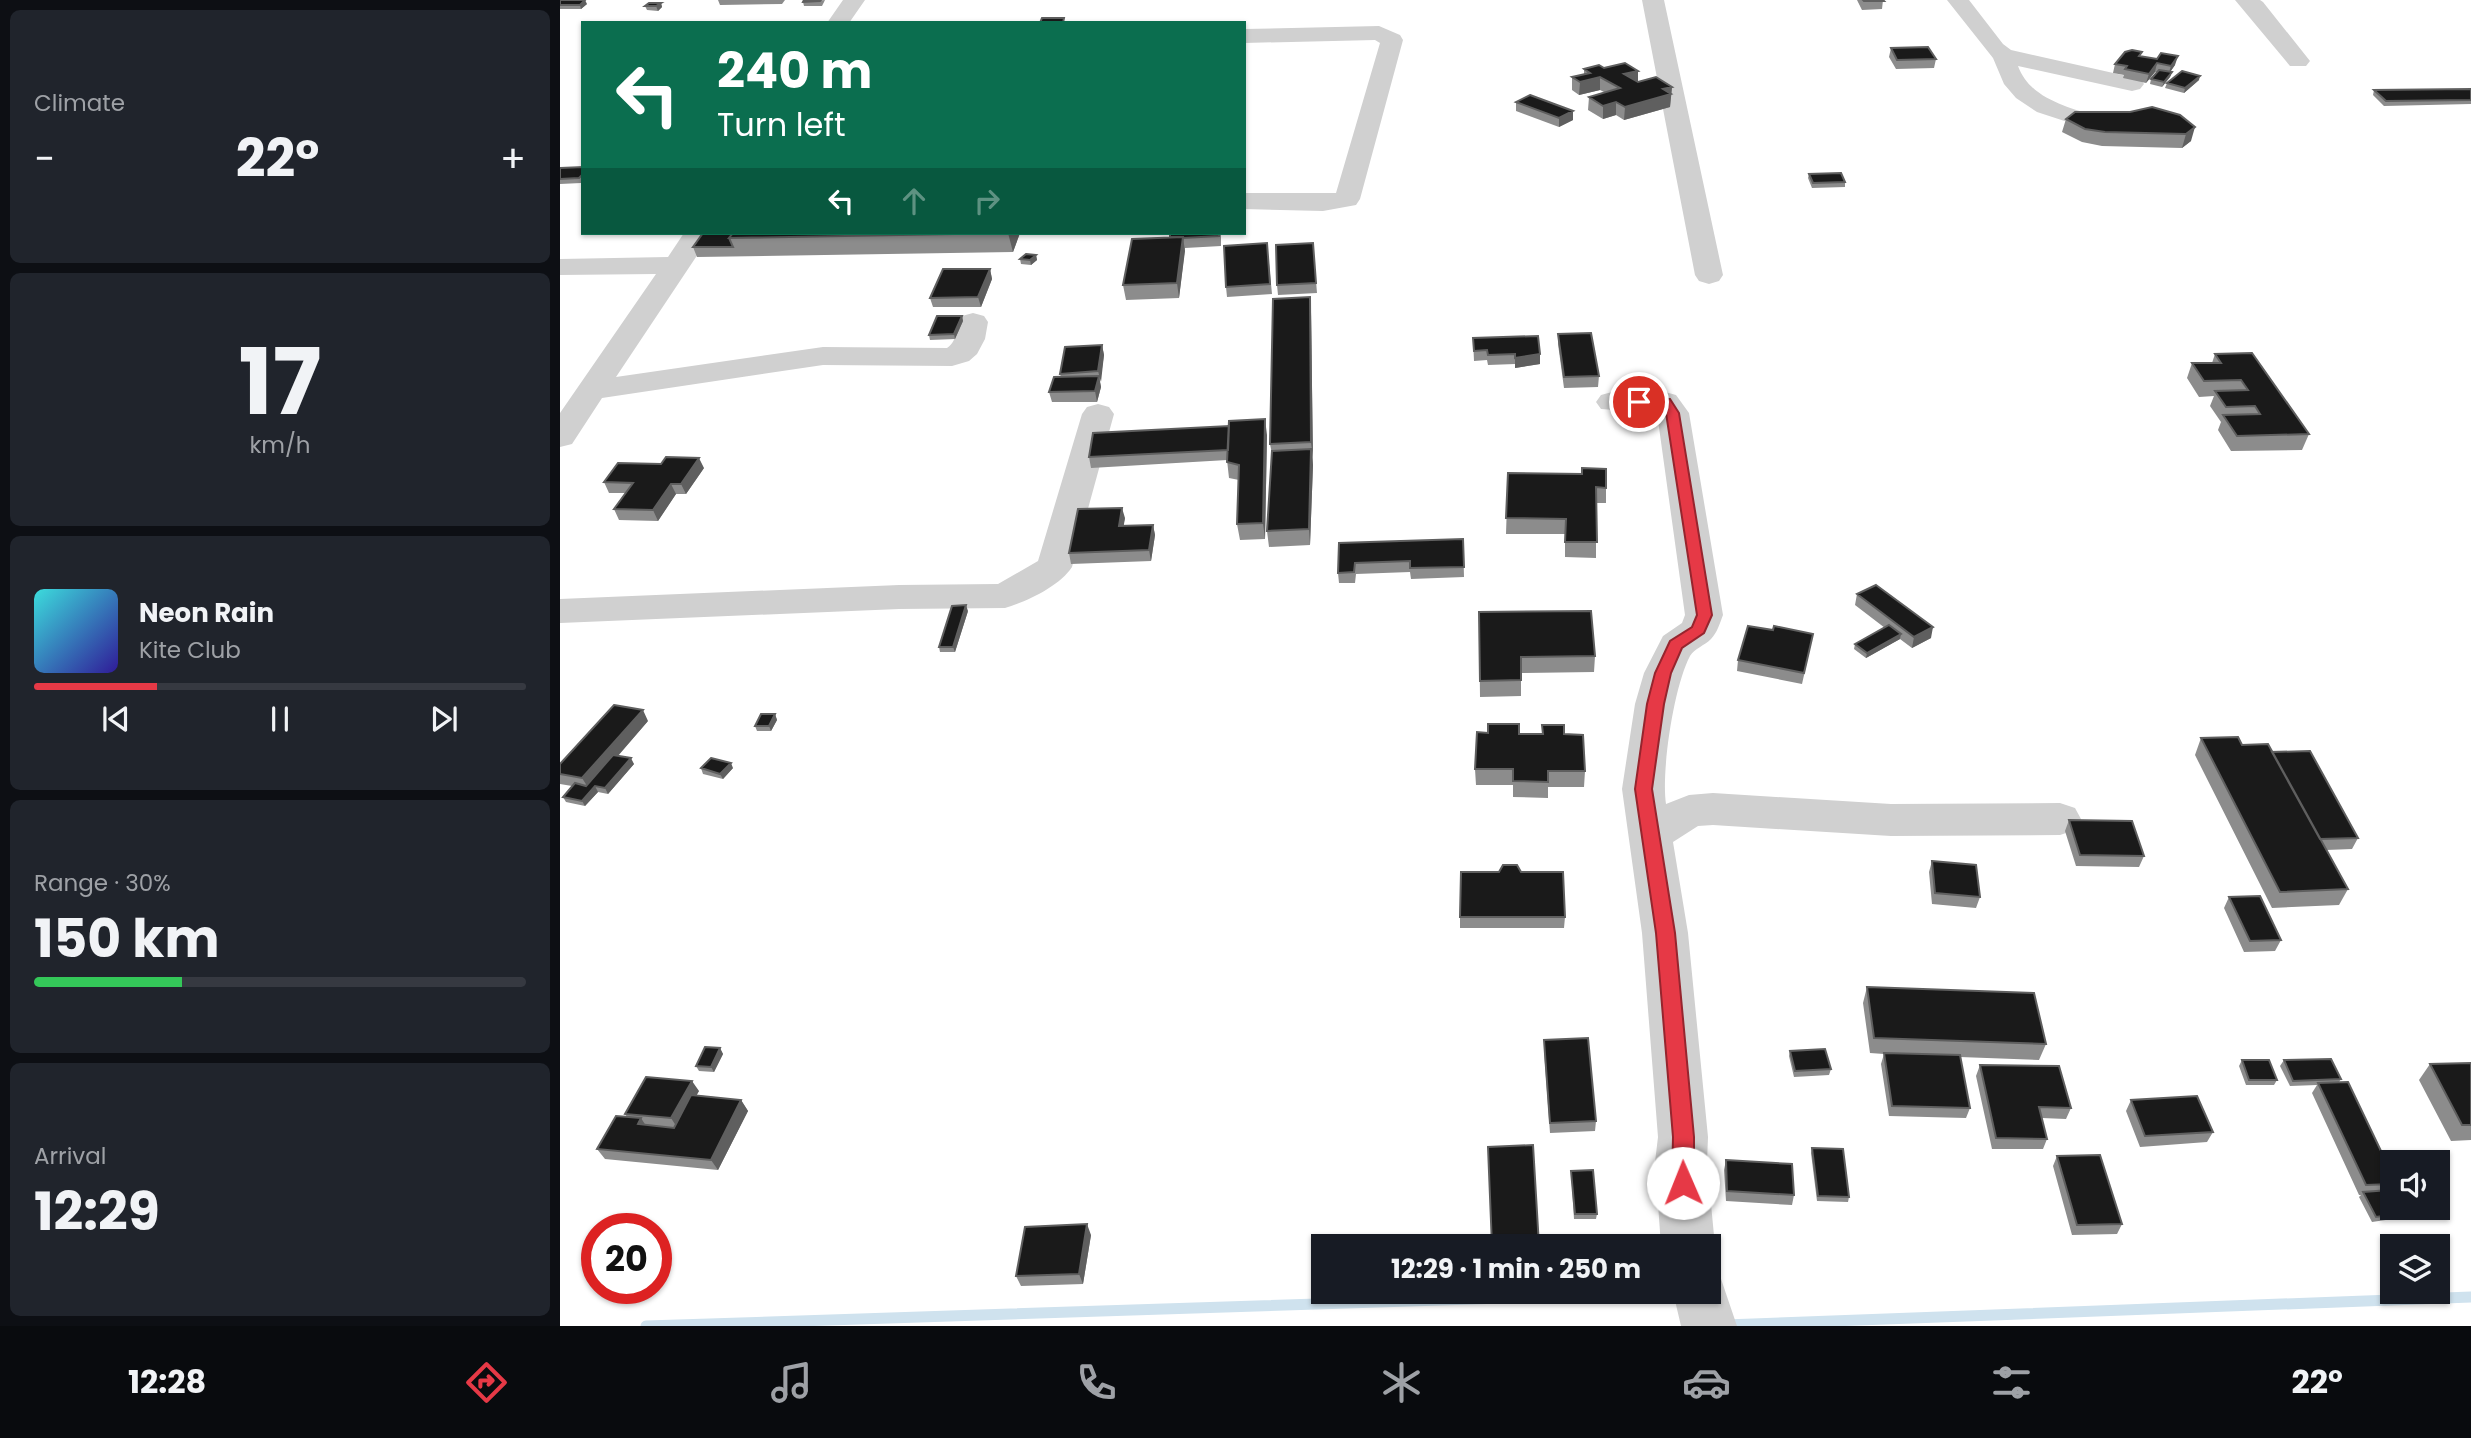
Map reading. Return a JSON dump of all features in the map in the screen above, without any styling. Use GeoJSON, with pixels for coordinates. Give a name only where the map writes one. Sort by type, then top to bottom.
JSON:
{"type":"FeatureCollection","features":[{"type":"Feature","properties":{"kind":"street"},"geometry":{"type":"LineString","coordinates":[[839,21],[854,0]]}},
{"type":"Feature","properties":{"kind":"street"},"geometry":{"type":"LineString","coordinates":[[1653,0],[1709,275]]}},
{"type":"Feature","properties":{"kind":"street"},"geometry":{"type":"LineString","coordinates":[[1958,0],[1995,49],[2003,55],[2132,84]]}},
{"type":"Feature","properties":{"kind":"street"},"geometry":{"type":"LineString","coordinates":[[2246,0],[2255,7],[2298,61]]}},
{"type":"Feature","properties":{"kind":"street"},"geometry":{"type":"LineString","coordinates":[[1246,36],[1379,33],[1392,40],[1347,199],[1323,203],[1246,201]]}},
{"type":"Feature","properties":{"kind":"street"},"geometry":{"type":"LineString","coordinates":[[2003,55],[2008,76],[2019,90],[2034,101],[2088,122]]}},
{"type":"Feature","properties":{"kind":"street"},"geometry":{"type":"LineString","coordinates":[[560,437],[697,235]]}},
{"type":"Feature","properties":{"kind":"street"},"geometry":{"type":"LineString","coordinates":[[560,267],[678,265]]}},
{"type":"Feature","properties":{"kind":"street"},"geometry":{"type":"LineString","coordinates":[[560,386],[594,388],[823,356],[952,357],[962,354],[969,345],[973,322]]}},
{"type":"Feature","properties":{"kind":"street"},"geometry":{"type":"LineString","coordinates":[[1612,402],[1665,402],[1673,413],[1704,615],[1698,630],[1676,645],[1670,655],[1655,704],[1643,789],[1648,836],[1665,933],[1683,1137],[1681,1162],[1687,1234]]}},
{"type":"Feature","properties":{"kind":"street"},"geometry":{"type":"LineString","coordinates":[[560,611],[899,597],[1005,596],[1054,567],[1098,414]]}},
{"type":"Feature","properties":{"kind":"street"},"geometry":{"type":"LineString","coordinates":[[1648,836],[1689,811],[1713,809],[1878,819],[2060,819]]}},
{"type":"Feature","properties":{"kind":"street"},"geometry":{"type":"LineString","coordinates":[[1703,1304],[1709,1326]]}},
{"type":"Feature","properties":{"kind":"building"},"geometry":{"type":"Polygon","coordinates":[[[560,0],[585,0],[580,5],[560,5],[560,0]]]}},
{"type":"Feature","properties":{"kind":"building"},"geometry":{"type":"Polygon","coordinates":[[[649,3],[661,3],[645,6],[649,3]]]}},
{"type":"Feature","properties":{"kind":"building"},"geometry":{"type":"Polygon","coordinates":[[[1042,18],[1064,18],[1063,21],[1041,21],[1042,18]]]}},
{"type":"Feature","properties":{"kind":"building"},"geometry":{"type":"Polygon","coordinates":[[[1928,47],[1936,59],[1897,60],[1891,48],[1928,47]]]}},
{"type":"Feature","properties":{"kind":"building"},"geometry":{"type":"Polygon","coordinates":[[[2125,52],[2142,52],[2139,56],[2157,59],[2161,53],[2178,56],[2171,66],[2157,63],[2149,74],[2115,64],[2125,52]]]}},
{"type":"Feature","properties":{"kind":"building"},"geometry":{"type":"Polygon","coordinates":[[[1625,63],[1638,71],[1624,74],[1638,82],[1656,77],[1672,87],[1663,89],[1671,94],[1625,107],[1616,102],[1603,106],[1589,97],[1620,88],[1600,77],[1580,82],[1572,77],[1590,73],[1584,69],[1599,65],[1604,68],[1625,63]]]}},
{"type":"Feature","properties":{"kind":"building"},"geometry":{"type":"Polygon","coordinates":[[[2159,70],[2172,72],[2164,82],[2151,79],[2159,70]]]}},
{"type":"Feature","properties":{"kind":"building"},"geometry":{"type":"Polygon","coordinates":[[[2182,71],[2200,76],[2185,88],[2167,83],[2182,71]]]}},
{"type":"Feature","properties":{"kind":"building"},"geometry":{"type":"Polygon","coordinates":[[[2471,89],[2471,100],[2386,101],[2374,90],[2471,89]]]}},
{"type":"Feature","properties":{"kind":"building"},"geometry":{"type":"Polygon","coordinates":[[[1530,95],[1573,111],[1559,118],[1516,102],[1530,95]]]}},
{"type":"Feature","properties":{"kind":"building"},"geometry":{"type":"Polygon","coordinates":[[[2152,107],[2180,115],[2195,127],[2186,134],[2105,132],[2085,129],[2066,119],[2075,112],[2130,112],[2152,107]]]}},
{"type":"Feature","properties":{"kind":"building"},"geometry":{"type":"Polygon","coordinates":[[[581,167],[581,176],[560,179],[560,168],[581,167]]]}},
{"type":"Feature","properties":{"kind":"building"},"geometry":{"type":"Polygon","coordinates":[[[1841,173],[1845,182],[1813,183],[1809,174],[1841,173]]]}},
{"type":"Feature","properties":{"kind":"building"},"geometry":{"type":"Polygon","coordinates":[[[702,235],[731,235],[729,238],[733,247],[693,247],[702,235]]]}},
{"type":"Feature","properties":{"kind":"building"},"geometry":{"type":"Polygon","coordinates":[[[731,235],[897,235],[729,238],[731,235]]]}},
{"type":"Feature","properties":{"kind":"building"},"geometry":{"type":"Polygon","coordinates":[[[1170,235],[1219,235],[1183,238],[1170,235]]]}},
{"type":"Feature","properties":{"kind":"building"},"geometry":{"type":"Polygon","coordinates":[[[1183,237],[1177,283],[1123,285],[1132,239],[1183,237]]]}},
{"type":"Feature","properties":{"kind":"building"},"geometry":{"type":"Polygon","coordinates":[[[1267,243],[1270,284],[1226,287],[1224,246],[1267,243]]]}},
{"type":"Feature","properties":{"kind":"building"},"geometry":{"type":"Polygon","coordinates":[[[1313,243],[1316,283],[1277,285],[1276,245],[1313,243]]]}},
{"type":"Feature","properties":{"kind":"building"},"geometry":{"type":"Polygon","coordinates":[[[1026,254],[1036,255],[1030,260],[1020,259],[1026,254]]]}},
{"type":"Feature","properties":{"kind":"building"},"geometry":{"type":"Polygon","coordinates":[[[943,269],[990,269],[978,297],[930,298],[943,269]]]}},
{"type":"Feature","properties":{"kind":"building"},"geometry":{"type":"Polygon","coordinates":[[[1310,297],[1311,442],[1270,444],[1273,299],[1310,297]]]}},
{"type":"Feature","properties":{"kind":"building"},"geometry":{"type":"Polygon","coordinates":[[[937,316],[962,316],[954,334],[929,335],[937,316]]]}},
{"type":"Feature","properties":{"kind":"building"},"geometry":{"type":"Polygon","coordinates":[[[1591,333],[1599,376],[1564,377],[1558,334],[1591,333]]]}},
{"type":"Feature","properties":{"kind":"building"},"geometry":{"type":"Polygon","coordinates":[[[1538,336],[1540,354],[1515,358],[1515,354],[1488,355],[1487,350],[1474,351],[1473,338],[1538,336]]]}},
{"type":"Feature","properties":{"kind":"building"},"geometry":{"type":"Polygon","coordinates":[[[1102,345],[1098,371],[1060,374],[1065,347],[1102,345]]]}},
{"type":"Feature","properties":{"kind":"building"},"geometry":{"type":"Polygon","coordinates":[[[2252,353],[2309,434],[2237,436],[2223,415],[2260,414],[2255,406],[2226,407],[2215,391],[2248,390],[2241,380],[2204,381],[2192,363],[2221,363],[2215,354],[2252,353]]]}},
{"type":"Feature","properties":{"kind":"building"},"geometry":{"type":"Polygon","coordinates":[[[1099,376],[1095,391],[1049,392],[1054,377],[1099,376]]]}},
{"type":"Feature","properties":{"kind":"building"},"geometry":{"type":"Polygon","coordinates":[[[1265,419],[1263,523],[1237,524],[1239,465],[1227,462],[1229,421],[1265,419]]]}},
{"type":"Feature","properties":{"kind":"building"},"geometry":{"type":"Polygon","coordinates":[[[1229,426],[1228,450],[1089,457],[1093,433],[1229,426]]]}},
{"type":"Feature","properties":{"kind":"building"},"geometry":{"type":"Polygon","coordinates":[[[1311,449],[1309,529],[1267,531],[1272,451],[1311,449]]]}},
{"type":"Feature","properties":{"kind":"building"},"geometry":{"type":"Polygon","coordinates":[[[666,457],[699,458],[681,484],[671,484],[653,510],[614,509],[633,483],[604,482],[618,463],[661,464],[666,457]]]}},
{"type":"Feature","properties":{"kind":"building"},"geometry":{"type":"Polygon","coordinates":[[[1582,468],[1606,469],[1606,488],[1596,487],[1597,542],[1565,542],[1566,519],[1506,518],[1508,473],[1582,474],[1582,468]]]}},
{"type":"Feature","properties":{"kind":"building"},"geometry":{"type":"Polygon","coordinates":[[[1122,508],[1119,526],[1153,525],[1149,550],[1069,553],[1078,509],[1122,508]]]}},
{"type":"Feature","properties":{"kind":"building"},"geometry":{"type":"Polygon","coordinates":[[[1463,539],[1464,567],[1410,568],[1410,561],[1355,563],[1354,572],[1338,573],[1339,543],[1463,539]]]}},
{"type":"Feature","properties":{"kind":"building"},"geometry":{"type":"Polygon","coordinates":[[[1876,585],[1933,627],[1914,637],[1857,594],[1876,585]]]}},
{"type":"Feature","properties":{"kind":"building"},"geometry":{"type":"Polygon","coordinates":[[[966,605],[953,647],[939,647],[952,606],[966,605]]]}},
{"type":"Feature","properties":{"kind":"building"},"geometry":{"type":"Polygon","coordinates":[[[1591,611],[1595,656],[1521,657],[1521,680],[1480,681],[1479,612],[1591,611]]]}},
{"type":"Feature","properties":{"kind":"building"},"geometry":{"type":"Polygon","coordinates":[[[1889,625],[1901,634],[1867,653],[1855,644],[1889,625]]]}},
{"type":"Feature","properties":{"kind":"building"},"geometry":{"type":"Polygon","coordinates":[[[1748,626],[1773,630],[1774,626],[1813,634],[1804,673],[1738,660],[1748,626]]]}},
{"type":"Feature","properties":{"kind":"building"},"geometry":{"type":"Polygon","coordinates":[[[614,705],[643,710],[582,778],[560,774],[560,764],[614,705]]]}},
{"type":"Feature","properties":{"kind":"building"},"geometry":{"type":"Polygon","coordinates":[[[761,714],[775,714],[769,726],[755,726],[761,714]]]}},
{"type":"Feature","properties":{"kind":"building"},"geometry":{"type":"Polygon","coordinates":[[[1488,724],[1519,724],[1519,734],[1543,734],[1542,725],[1564,725],[1564,734],[1583,735],[1585,771],[1548,771],[1548,782],[1513,781],[1513,769],[1475,769],[1477,732],[1488,733],[1488,724]]]}},
{"type":"Feature","properties":{"kind":"building"},"geometry":{"type":"Polygon","coordinates":[[[2238,737],[2242,745],[2268,744],[2348,889],[2280,892],[2201,738],[2238,737]]]}},
{"type":"Feature","properties":{"kind":"building"},"geometry":{"type":"Polygon","coordinates":[[[2310,751],[2358,838],[2320,839],[2272,752],[2310,751]]]}},
{"type":"Feature","properties":{"kind":"building"},"geometry":{"type":"Polygon","coordinates":[[[613,755],[631,758],[605,788],[595,786],[582,801],[563,797],[575,783],[586,786],[613,755]]]}},
{"type":"Feature","properties":{"kind":"building"},"geometry":{"type":"Polygon","coordinates":[[[711,758],[731,763],[720,774],[701,768],[711,758]]]}},
{"type":"Feature","properties":{"kind":"building"},"geometry":{"type":"Polygon","coordinates":[[[2069,820],[2132,821],[2144,856],[2080,855],[2069,820]]]}},
{"type":"Feature","properties":{"kind":"building"},"geometry":{"type":"Polygon","coordinates":[[[1932,861],[1976,865],[1980,897],[1935,893],[1932,861]]]}},
{"type":"Feature","properties":{"kind":"building"},"geometry":{"type":"Polygon","coordinates":[[[1503,865],[1517,865],[1521,872],[1563,872],[1565,917],[1460,917],[1461,872],[1499,872],[1503,865]]]}},
{"type":"Feature","properties":{"kind":"building"},"geometry":{"type":"Polygon","coordinates":[[[2260,896],[2281,940],[2250,941],[2229,897],[2260,896]]]}},
{"type":"Feature","properties":{"kind":"building"},"geometry":{"type":"Polygon","coordinates":[[[1867,987],[2034,993],[2046,1044],[1874,1038],[1867,987]]]}},
{"type":"Feature","properties":{"kind":"building"},"geometry":{"type":"Polygon","coordinates":[[[1588,1038],[1596,1121],[1550,1123],[1544,1040],[1588,1038]]]}},
{"type":"Feature","properties":{"kind":"building"},"geometry":{"type":"Polygon","coordinates":[[[705,1047],[720,1048],[711,1067],[696,1066],[705,1047]]]}},
{"type":"Feature","properties":{"kind":"building"},"geometry":{"type":"Polygon","coordinates":[[[1825,1049],[1831,1069],[1795,1071],[1790,1051],[1825,1049]]]}},
{"type":"Feature","properties":{"kind":"building"},"geometry":{"type":"Polygon","coordinates":[[[1884,1053],[1960,1055],[1970,1108],[1892,1106],[1884,1053]]]}},
{"type":"Feature","properties":{"kind":"building"},"geometry":{"type":"Polygon","coordinates":[[[2331,1059],[2341,1079],[2293,1081],[2284,1060],[2331,1059]]]}},
{"type":"Feature","properties":{"kind":"building"},"geometry":{"type":"Polygon","coordinates":[[[2242,1060],[2269,1060],[2277,1080],[2249,1080],[2242,1060]]]}},
{"type":"Feature","properties":{"kind":"building"},"geometry":{"type":"Polygon","coordinates":[[[2471,1063],[2471,1125],[2462,1125],[2430,1064],[2471,1063]]]}},
{"type":"Feature","properties":{"kind":"building"},"geometry":{"type":"Polygon","coordinates":[[[1980,1065],[2059,1066],[2071,1108],[2039,1107],[2047,1139],[1996,1138],[1980,1065]]]}},
{"type":"Feature","properties":{"kind":"building"},"geometry":{"type":"Polygon","coordinates":[[[646,1077],[692,1081],[671,1118],[625,1114],[646,1077]]]}},
{"type":"Feature","properties":{"kind":"building"},"geometry":{"type":"Polygon","coordinates":[[[2348,1082],[2381,1150],[2380,1184],[2366,1185],[2318,1083],[2348,1082]]]}},
{"type":"Feature","properties":{"kind":"building"},"geometry":{"type":"Polygon","coordinates":[[[691,1095],[741,1100],[711,1160],[597,1149],[616,1116],[641,1118],[638,1124],[674,1128],[691,1095]]]}},
{"type":"Feature","properties":{"kind":"building"},"geometry":{"type":"Polygon","coordinates":[[[2197,1096],[2213,1132],[2145,1136],[2131,1100],[2197,1096]]]}},
{"type":"Feature","properties":{"kind":"building"},"geometry":{"type":"Polygon","coordinates":[[[1533,1145],[1538,1234],[1492,1234],[1488,1147],[1533,1145]]]}},
{"type":"Feature","properties":{"kind":"building"},"geometry":{"type":"Polygon","coordinates":[[[1812,1148],[1843,1149],[1849,1197],[1818,1196],[1812,1148]]]}},
{"type":"Feature","properties":{"kind":"building"},"geometry":{"type":"Polygon","coordinates":[[[2100,1155],[2122,1224],[2077,1225],[2057,1156],[2100,1155]]]}},
{"type":"Feature","properties":{"kind":"building"},"geometry":{"type":"Polygon","coordinates":[[[1726,1160],[1792,1164],[1794,1195],[1727,1191],[1726,1160]]]}},
{"type":"Feature","properties":{"kind":"building"},"geometry":{"type":"Polygon","coordinates":[[[1593,1170],[1597,1214],[1575,1214],[1571,1171],[1593,1170]]]}},
{"type":"Feature","properties":{"kind":"building"},"geometry":{"type":"Polygon","coordinates":[[[2380,1191],[2380,1216],[2376,1217],[2363,1192],[2380,1191]]]}},
{"type":"Feature","properties":{"kind":"building"},"geometry":{"type":"Polygon","coordinates":[[[1087,1224],[1079,1274],[1016,1276],[1025,1227],[1087,1224]]]}},
{"type":"Feature","properties":{"kind":"waterway"},"geometry":{"type":"LineString","coordinates":[[1725,1325],[2471,1297]]}},
{"type":"Feature","properties":{"kind":"waterway"},"geometry":{"type":"LineString","coordinates":[[646,1326],[1317,1304]]}},
{"type":"Feature","properties":{"kind":"route"},"geometry":{"type":"LineString","coordinates":[[1639,402],[1665,402],[1673,413],[1704,615],[1698,630],[1676,645],[1663,673],[1655,704],[1643,789],[1648,836],[1665,933],[1683,1137],[1683,1183]]}}]}
